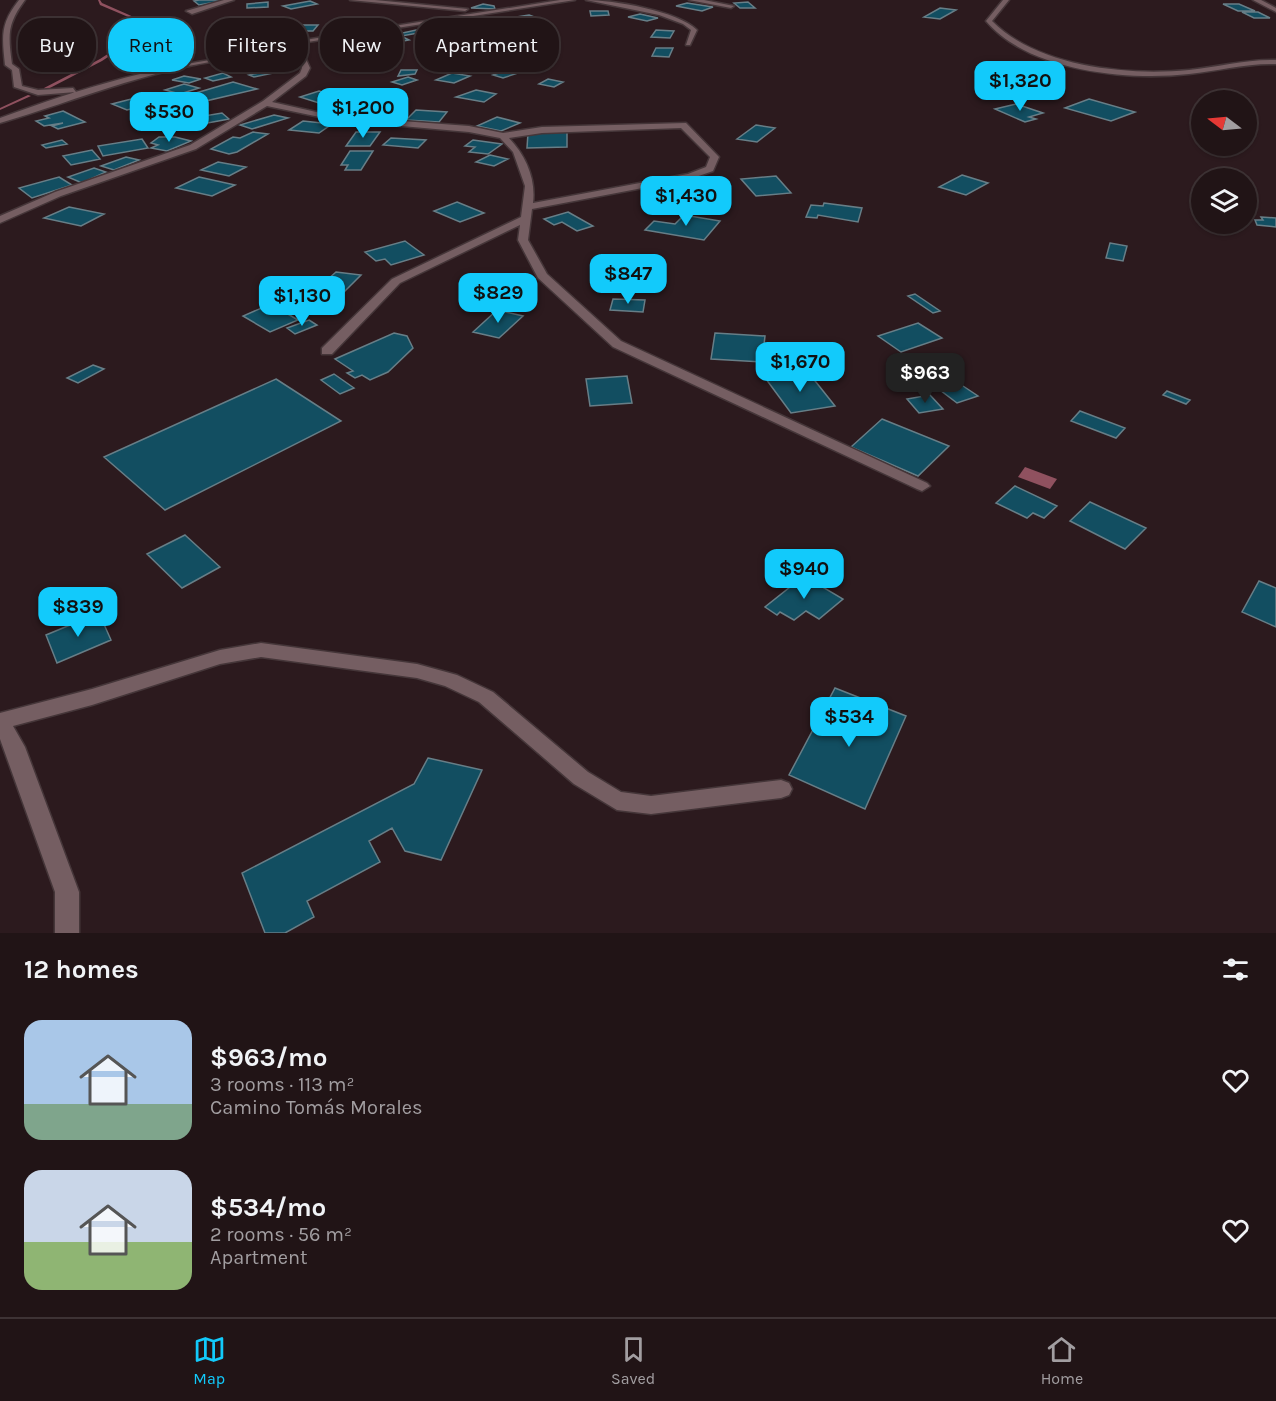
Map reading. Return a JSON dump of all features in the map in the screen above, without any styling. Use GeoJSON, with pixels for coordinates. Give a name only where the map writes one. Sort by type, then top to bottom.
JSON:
{"type":"FeatureCollection","features":[{"type":"Feature","properties":{"kind":"street"},"geometry":{"type":"LineString","coordinates":[[22,0],[7,17],[4,35],[6,60],[15,69],[18,87],[26,92],[45,93],[100,84],[173,64],[206,60]]}},
{"type":"Feature","properties":{"kind":"street"},"geometry":{"type":"LineString","coordinates":[[192,12],[189,10],[231,0]]}},
{"type":"Feature","properties":{"kind":"street"},"geometry":{"type":"LineString","coordinates":[[352,0],[485,13]]}},
{"type":"Feature","properties":{"kind":"street"},"geometry":{"type":"LineString","coordinates":[[308,39],[485,13],[504,7],[572,0]]}},
{"type":"Feature","properties":{"kind":"street"},"geometry":{"type":"LineString","coordinates":[[589,0],[606,6],[671,17],[689,24],[694,30],[688,44]]}},
{"type":"Feature","properties":{"kind":"street"},"geometry":{"type":"LineString","coordinates":[[692,0],[731,6]]}},
{"type":"Feature","properties":{"kind":"street"},"geometry":{"type":"LineString","coordinates":[[1006,0],[989,21],[995,31],[1040,55],[1068,63],[1122,72],[1186,72],[1258,61],[1276,62]]}},
{"type":"Feature","properties":{"kind":"street"},"geometry":{"type":"LineString","coordinates":[[1256,0],[1276,10]]}},
{"type":"Feature","properties":{"kind":"street"},"geometry":{"type":"LineString","coordinates":[[0,67],[6,60]]}},
{"type":"Feature","properties":{"kind":"street"},"geometry":{"type":"LineString","coordinates":[[0,121],[206,60]]}},
{"type":"Feature","properties":{"kind":"street"},"geometry":{"type":"LineString","coordinates":[[0,220],[58,194],[192,147],[266,103],[304,72]]}},
{"type":"Feature","properties":{"kind":"street"},"geometry":{"type":"LineString","coordinates":[[266,103],[334,118],[469,129],[503,136],[542,130],[683,125],[715,157],[710,169],[690,176],[527,213],[396,281],[327,351]]}},
{"type":"Feature","properties":{"kind":"street"},"geometry":{"type":"LineString","coordinates":[[503,136],[517,151],[530,186],[523,240],[542,276],[617,345],[922,486]]}},
{"type":"Feature","properties":{"kind":"street"},"geometry":{"type":"LineString","coordinates":[[67,933],[68,892],[15,747],[0,721],[92,697],[220,657],[261,650],[417,671],[450,680],[486,697],[581,778],[617,801],[651,805],[781,789]]}},
{"type":"Feature","properties":{"kind":"shaded area"},"geometry":{"type":"Polygon","coordinates":[[[1025,467],[1057,479],[1050,489],[1018,477],[1025,467]]]}},
{"type":"Feature","properties":{"kind":"building"},"geometry":{"type":"Polygon","coordinates":[[[228,0],[199,5],[194,1],[228,0]]]}},
{"type":"Feature","properties":{"kind":"building"},"geometry":{"type":"Polygon","coordinates":[[[310,1],[317,4],[291,9],[283,6],[310,1]]]}},
{"type":"Feature","properties":{"kind":"building"},"geometry":{"type":"Polygon","coordinates":[[[268,2],[268,7],[247,8],[247,4],[268,2]]]}},
{"type":"Feature","properties":{"kind":"building"},"geometry":{"type":"Polygon","coordinates":[[[748,2],[755,8],[740,8],[734,3],[748,2]]]}},
{"type":"Feature","properties":{"kind":"building"},"geometry":{"type":"Polygon","coordinates":[[[687,3],[713,7],[702,11],[676,6],[687,3]]]}},
{"type":"Feature","properties":{"kind":"building"},"geometry":{"type":"Polygon","coordinates":[[[483,4],[494,6],[495,9],[471,8],[483,4]]]}},
{"type":"Feature","properties":{"kind":"building"},"geometry":{"type":"Polygon","coordinates":[[[1223,4],[1239,4],[1255,11],[1238,11],[1223,4]]]}},
{"type":"Feature","properties":{"kind":"building"},"geometry":{"type":"Polygon","coordinates":[[[940,8],[956,10],[940,19],[924,17],[940,8]]]}},
{"type":"Feature","properties":{"kind":"building"},"geometry":{"type":"Polygon","coordinates":[[[590,11],[608,11],[609,15],[591,16],[590,11]]]}},
{"type":"Feature","properties":{"kind":"building"},"geometry":{"type":"Polygon","coordinates":[[[1242,12],[1258,12],[1270,18],[1254,18],[1242,12]]]}},
{"type":"Feature","properties":{"kind":"building"},"geometry":{"type":"Polygon","coordinates":[[[640,14],[658,18],[647,21],[628,17],[640,14]]]}},
{"type":"Feature","properties":{"kind":"building"},"geometry":{"type":"Polygon","coordinates":[[[529,15],[537,18],[510,18],[529,15]]]}},
{"type":"Feature","properties":{"kind":"building"},"geometry":{"type":"Polygon","coordinates":[[[308,25],[318,25],[313,31],[308,31],[308,25]]]}},
{"type":"Feature","properties":{"kind":"building"},"geometry":{"type":"Polygon","coordinates":[[[415,30],[415,34],[403,36],[403,33],[415,30]]]}},
{"type":"Feature","properties":{"kind":"building"},"geometry":{"type":"Polygon","coordinates":[[[656,30],[674,31],[670,38],[651,37],[656,30]]]}},
{"type":"Feature","properties":{"kind":"building"},"geometry":{"type":"Polygon","coordinates":[[[656,48],[673,48],[669,57],[652,56],[656,48]]]}},
{"type":"Feature","properties":{"kind":"building"},"geometry":{"type":"Polygon","coordinates":[[[403,70],[415,70],[416,72],[415,74],[398,76],[403,70]]]}},
{"type":"Feature","properties":{"kind":"building"},"geometry":{"type":"Polygon","coordinates":[[[263,72],[278,72],[254,77],[249,75],[263,72]]]}},
{"type":"Feature","properties":{"kind":"building"},"geometry":{"type":"Polygon","coordinates":[[[502,72],[521,72],[503,78],[493,75],[502,72]]]}},
{"type":"Feature","properties":{"kind":"building"},"geometry":{"type":"Polygon","coordinates":[[[223,73],[231,77],[213,81],[205,78],[223,73]]]}},
{"type":"Feature","properties":{"kind":"building"},"geometry":{"type":"Polygon","coordinates":[[[452,73],[470,76],[454,83],[436,80],[452,73]]]}},
{"type":"Feature","properties":{"kind":"building"},"geometry":{"type":"Polygon","coordinates":[[[184,76],[201,79],[189,83],[172,80],[184,76]]]}},
{"type":"Feature","properties":{"kind":"building"},"geometry":{"type":"Polygon","coordinates":[[[408,77],[417,80],[402,85],[392,82],[408,77]]]}},
{"type":"Feature","properties":{"kind":"building"},"geometry":{"type":"Polygon","coordinates":[[[548,79],[563,82],[554,87],[539,84],[548,79]]]}},
{"type":"Feature","properties":{"kind":"building"},"geometry":{"type":"Polygon","coordinates":[[[233,82],[257,89],[206,101],[201,115],[169,118],[176,104],[186,103],[188,100],[179,98],[233,82]]]}},
{"type":"Feature","properties":{"kind":"building"},"geometry":{"type":"Polygon","coordinates":[[[184,84],[199,88],[180,94],[165,90],[184,84]]]}},
{"type":"Feature","properties":{"kind":"building"},"geometry":{"type":"Polygon","coordinates":[[[476,90],[496,94],[484,102],[456,97],[476,90]]]}},
{"type":"Feature","properties":{"kind":"building"},"geometry":{"type":"Polygon","coordinates":[[[319,91],[338,97],[319,103],[300,97],[319,91]]]}},
{"type":"Feature","properties":{"kind":"building"},"geometry":{"type":"Polygon","coordinates":[[[143,96],[157,102],[127,110],[112,104],[143,96]]]}},
{"type":"Feature","properties":{"kind":"building"},"geometry":{"type":"Polygon","coordinates":[[[1089,99],[1135,112],[1111,121],[1065,108],[1089,99]]]}},
{"type":"Feature","properties":{"kind":"building"},"geometry":{"type":"Polygon","coordinates":[[[366,100],[381,102],[375,105],[387,107],[368,118],[324,113],[366,100]]]}},
{"type":"Feature","properties":{"kind":"building"},"geometry":{"type":"Polygon","coordinates":[[[1016,104],[1043,113],[1029,117],[1036,119],[1025,122],[995,109],[1016,104]]]}},
{"type":"Feature","properties":{"kind":"building"},"geometry":{"type":"Polygon","coordinates":[[[416,110],[447,112],[439,122],[406,120],[416,110]]]}},
{"type":"Feature","properties":{"kind":"building"},"geometry":{"type":"Polygon","coordinates":[[[63,111],[85,122],[58,129],[52,126],[63,123],[44,126],[36,121],[49,118],[45,116],[63,111]]]}},
{"type":"Feature","properties":{"kind":"building"},"geometry":{"type":"Polygon","coordinates":[[[222,113],[229,119],[186,127],[180,120],[222,113]]]}},
{"type":"Feature","properties":{"kind":"building"},"geometry":{"type":"Polygon","coordinates":[[[274,115],[288,118],[252,129],[240,125],[274,115]]]}},
{"type":"Feature","properties":{"kind":"building"},"geometry":{"type":"Polygon","coordinates":[[[497,117],[520,123],[501,131],[477,126],[497,117]]]}},
{"type":"Feature","properties":{"kind":"building"},"geometry":{"type":"Polygon","coordinates":[[[303,121],[332,124],[319,133],[289,130],[303,121]]]}},
{"type":"Feature","properties":{"kind":"building"},"geometry":{"type":"Polygon","coordinates":[[[756,125],[775,128],[757,142],[737,139],[756,125]]]}},
{"type":"Feature","properties":{"kind":"building"},"geometry":{"type":"Polygon","coordinates":[[[253,132],[268,134],[237,152],[229,154],[211,149],[233,137],[240,138],[253,132]]]}},
{"type":"Feature","properties":{"kind":"building"},"geometry":{"type":"Polygon","coordinates":[[[356,132],[380,132],[370,146],[346,146],[356,132]]]}},
{"type":"Feature","properties":{"kind":"building"},"geometry":{"type":"Polygon","coordinates":[[[567,132],[567,147],[527,148],[528,133],[567,132]]]}},
{"type":"Feature","properties":{"kind":"building"},"geometry":{"type":"Polygon","coordinates":[[[159,137],[175,137],[191,141],[167,151],[151,148],[158,145],[151,143],[159,137]]]}},
{"type":"Feature","properties":{"kind":"building"},"geometry":{"type":"Polygon","coordinates":[[[391,138],[426,140],[418,148],[383,145],[391,138]]]}},
{"type":"Feature","properties":{"kind":"building"},"geometry":{"type":"Polygon","coordinates":[[[142,139],[148,148],[103,156],[98,146],[142,139]]]}},
{"type":"Feature","properties":{"kind":"building"},"geometry":{"type":"Polygon","coordinates":[[[62,140],[67,144],[46,148],[42,145],[62,140]]]}},
{"type":"Feature","properties":{"kind":"building"},"geometry":{"type":"Polygon","coordinates":[[[473,140],[502,144],[488,154],[469,152],[475,147],[465,146],[473,140]]]}},
{"type":"Feature","properties":{"kind":"building"},"geometry":{"type":"Polygon","coordinates":[[[92,150],[100,159],[71,165],[63,156],[92,150]]]}},
{"type":"Feature","properties":{"kind":"building"},"geometry":{"type":"Polygon","coordinates":[[[350,151],[373,151],[361,170],[345,170],[348,165],[341,165],[350,151]]]}},
{"type":"Feature","properties":{"kind":"building"},"geometry":{"type":"Polygon","coordinates":[[[490,155],[508,159],[494,166],[476,162],[490,155]]]}},
{"type":"Feature","properties":{"kind":"building"},"geometry":{"type":"Polygon","coordinates":[[[126,157],[139,160],[114,170],[101,166],[126,157]]]}},
{"type":"Feature","properties":{"kind":"building"},"geometry":{"type":"Polygon","coordinates":[[[218,162],[246,167],[229,176],[201,170],[218,162]]]}},
{"type":"Feature","properties":{"kind":"building"},"geometry":{"type":"Polygon","coordinates":[[[94,168],[106,172],[82,183],[68,177],[94,168]]]}},
{"type":"Feature","properties":{"kind":"building"},"geometry":{"type":"Polygon","coordinates":[[[962,175],[988,183],[966,195],[939,187],[962,175]]]}},
{"type":"Feature","properties":{"kind":"building"},"geometry":{"type":"Polygon","coordinates":[[[776,176],[791,193],[756,196],[741,179],[776,176]]]}},
{"type":"Feature","properties":{"kind":"building"},"geometry":{"type":"Polygon","coordinates":[[[59,177],[72,185],[32,198],[19,188],[59,177]]]}},
{"type":"Feature","properties":{"kind":"building"},"geometry":{"type":"Polygon","coordinates":[[[199,177],[235,185],[212,196],[176,188],[199,177]]]}},
{"type":"Feature","properties":{"kind":"building"},"geometry":{"type":"Polygon","coordinates":[[[457,202],[484,213],[460,222],[434,211],[457,202]]]}},
{"type":"Feature","properties":{"kind":"building"},"geometry":{"type":"Polygon","coordinates":[[[824,203],[862,208],[858,222],[818,215],[817,218],[806,217],[811,205],[823,206],[824,203]]]}},
{"type":"Feature","properties":{"kind":"building"},"geometry":{"type":"Polygon","coordinates":[[[69,207],[104,214],[81,226],[44,218],[69,207]]]}},
{"type":"Feature","properties":{"kind":"building"},"geometry":{"type":"Polygon","coordinates":[[[568,212],[593,226],[577,231],[562,222],[554,225],[544,219],[568,212]]]}},
{"type":"Feature","properties":{"kind":"building"},"geometry":{"type":"Polygon","coordinates":[[[684,215],[720,221],[704,240],[645,230],[654,221],[675,224],[684,215]]]}},
{"type":"Feature","properties":{"kind":"building"},"geometry":{"type":"Polygon","coordinates":[[[1261,217],[1276,218],[1276,227],[1257,225],[1257,220],[1263,220],[1261,217]]]}},
{"type":"Feature","properties":{"kind":"building"},"geometry":{"type":"Polygon","coordinates":[[[405,241],[424,255],[391,265],[385,259],[376,261],[365,252],[405,241]]]}},
{"type":"Feature","properties":{"kind":"building"},"geometry":{"type":"Polygon","coordinates":[[[1110,243],[1127,246],[1123,261],[1106,258],[1110,243]]]}},
{"type":"Feature","properties":{"kind":"building"},"geometry":{"type":"Polygon","coordinates":[[[336,272],[361,275],[343,293],[316,289],[320,286],[314,285],[321,279],[327,280],[336,272]]]}},
{"type":"Feature","properties":{"kind":"building"},"geometry":{"type":"Polygon","coordinates":[[[915,294],[940,311],[933,313],[908,296],[915,294]]]}},
{"type":"Feature","properties":{"kind":"building"},"geometry":{"type":"Polygon","coordinates":[[[613,299],[645,300],[643,312],[610,310],[613,299]]]}},
{"type":"Feature","properties":{"kind":"building"},"geometry":{"type":"Polygon","coordinates":[[[271,304],[298,320],[270,332],[243,316],[271,304]]]}},
{"type":"Feature","properties":{"kind":"building"},"geometry":{"type":"Polygon","coordinates":[[[497,310],[523,316],[499,338],[473,332],[497,310]]]}},
{"type":"Feature","properties":{"kind":"building"},"geometry":{"type":"Polygon","coordinates":[[[309,320],[317,325],[295,334],[287,328],[309,320]]]}},
{"type":"Feature","properties":{"kind":"building"},"geometry":{"type":"Polygon","coordinates":[[[918,323],[942,338],[901,352],[878,336],[918,323]]]}},
{"type":"Feature","properties":{"kind":"building"},"geometry":{"type":"Polygon","coordinates":[[[394,333],[407,336],[413,348],[388,372],[370,380],[362,375],[355,378],[347,373],[353,371],[335,359],[394,333]]]}},
{"type":"Feature","properties":{"kind":"building"},"geometry":{"type":"Polygon","coordinates":[[[715,333],[765,336],[762,362],[711,359],[715,333]]]}},
{"type":"Feature","properties":{"kind":"building"},"geometry":{"type":"Polygon","coordinates":[[[93,365],[104,369],[78,383],[67,378],[93,365]]]}},
{"type":"Feature","properties":{"kind":"building"},"geometry":{"type":"Polygon","coordinates":[[[808,372],[835,406],[791,413],[766,379],[808,372]]]}},
{"type":"Feature","properties":{"kind":"building"},"geometry":{"type":"Polygon","coordinates":[[[334,374],[354,388],[340,394],[321,380],[334,374]]]}},
{"type":"Feature","properties":{"kind":"building"},"geometry":{"type":"Polygon","coordinates":[[[627,376],[632,403],[590,406],[586,379],[627,376]]]}},
{"type":"Feature","properties":{"kind":"building"},"geometry":{"type":"Polygon","coordinates":[[[276,379],[341,421],[165,510],[104,457],[276,379]]]}},
{"type":"Feature","properties":{"kind":"building"},"geometry":{"type":"Polygon","coordinates":[[[960,384],[978,396],[957,403],[940,390],[960,384]]]}},
{"type":"Feature","properties":{"kind":"building"},"geometry":{"type":"Polygon","coordinates":[[[1167,391],[1190,400],[1186,404],[1163,395],[1167,391]]]}},
{"type":"Feature","properties":{"kind":"building"},"geometry":{"type":"Polygon","coordinates":[[[930,395],[943,409],[919,413],[907,399],[930,395]]]}},
{"type":"Feature","properties":{"kind":"building"},"geometry":{"type":"Polygon","coordinates":[[[1080,411],[1125,428],[1116,438],[1071,421],[1080,411]]]}},
{"type":"Feature","properties":{"kind":"building"},"geometry":{"type":"Polygon","coordinates":[[[882,419],[949,446],[918,476],[851,447],[882,419]]]}},
{"type":"Feature","properties":{"kind":"building"},"geometry":{"type":"Polygon","coordinates":[[[1015,486],[1057,506],[1044,518],[1033,513],[1027,518],[996,503],[1015,486]]]}},
{"type":"Feature","properties":{"kind":"building"},"geometry":{"type":"Polygon","coordinates":[[[1090,502],[1146,528],[1125,549],[1070,521],[1090,502]]]}},
{"type":"Feature","properties":{"kind":"building"},"geometry":{"type":"Polygon","coordinates":[[[185,535],[220,567],[182,588],[147,554],[185,535]]]}},
{"type":"Feature","properties":{"kind":"building"},"geometry":{"type":"Polygon","coordinates":[[[804,576],[843,599],[819,619],[806,611],[794,620],[780,612],[777,615],[765,607],[804,576]]]}},
{"type":"Feature","properties":{"kind":"building"},"geometry":{"type":"Polygon","coordinates":[[[1259,581],[1276,588],[1276,627],[1242,612],[1259,581]]]}},
{"type":"Feature","properties":{"kind":"building"},"geometry":{"type":"Polygon","coordinates":[[[99,613],[111,640],[57,663],[46,635],[99,613]]]}},
{"type":"Feature","properties":{"kind":"building"},"geometry":{"type":"Polygon","coordinates":[[[835,688],[906,716],[865,809],[789,775],[835,688]]]}},
{"type":"Feature","properties":{"kind":"building"},"geometry":{"type":"Polygon","coordinates":[[[428,758],[482,770],[441,860],[405,851],[392,828],[369,841],[380,862],[307,901],[314,917],[285,933],[265,933],[242,873],[414,784],[428,758]]]}},
{"type":"Feature","properties":{"kind":"waterway"},"geometry":{"type":"LineString","coordinates":[[45,89],[101,60],[136,37],[135,19],[101,4],[99,0]]}},
{"type":"Feature","properties":{"kind":"waterway"},"geometry":{"type":"LineString","coordinates":[[0,109],[29,96]]}}]}
